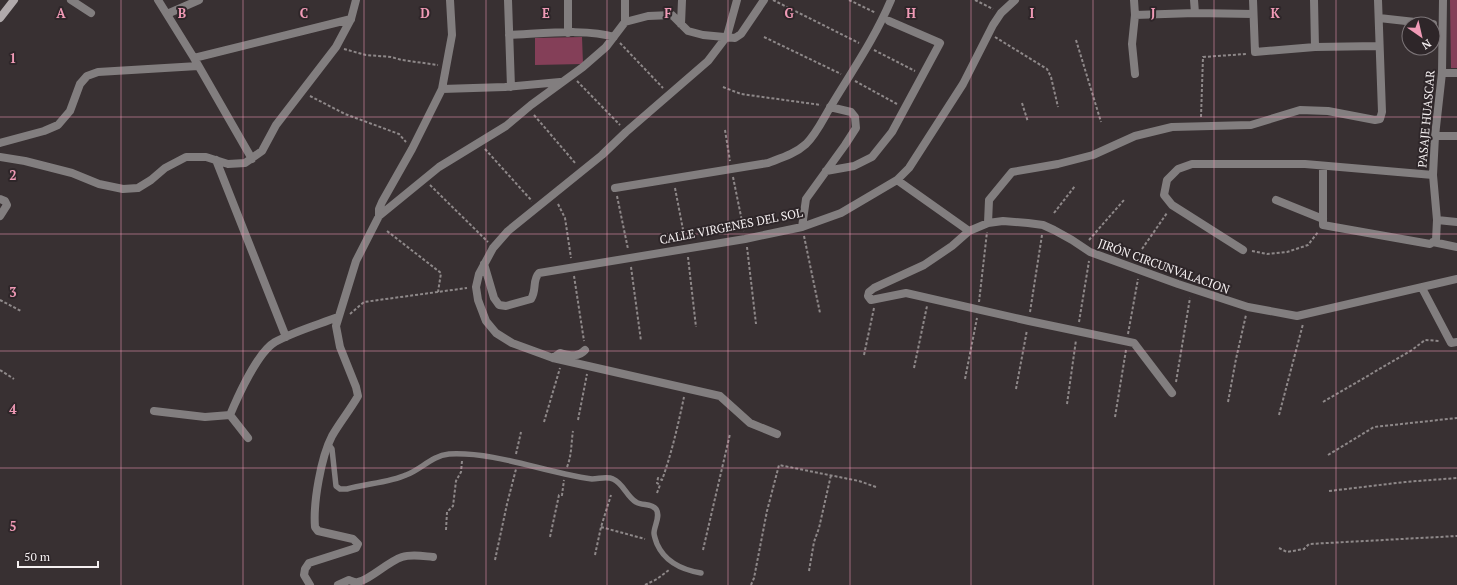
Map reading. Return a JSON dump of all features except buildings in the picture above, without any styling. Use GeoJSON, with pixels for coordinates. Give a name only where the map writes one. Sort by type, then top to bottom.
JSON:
{"type":"FeatureCollection","features":[{"type":"Feature","properties":{"kind":"street"},"geometry":{"type":"LineString","coordinates":[[0,18],[14,0]]}},
{"type":"Feature","properties":{"kind":"street"},"geometry":{"type":"LineString","coordinates":[[71,0],[91,13]]}},
{"type":"Feature","properties":{"kind":"street"},"geometry":{"type":"LineString","coordinates":[[158,0],[194,58],[252,159]]}},
{"type":"Feature","properties":{"kind":"street"},"geometry":{"type":"LineString","coordinates":[[167,14],[199,0]]}},
{"type":"Feature","properties":{"kind":"street"},"geometry":{"type":"LineString","coordinates":[[0,157],[25,161],[72,173],[99,184],[123,189],[138,188],[151,180],[165,168],[186,157],[206,158],[228,164],[245,163],[262,151],[276,125],[336,47],[351,19],[356,0]]}},
{"type":"Feature","properties":{"kind":"street"},"geometry":{"type":"LineString","coordinates":[[379,216],[379,209],[382,202],[412,149],[442,89],[452,35],[450,0]]}},
{"type":"Feature","properties":{"kind":"street"},"geometry":{"type":"LineString","coordinates":[[508,0],[511,87]]}},
{"type":"Feature","properties":{"kind":"street"},"geometry":{"type":"LineString","coordinates":[[568,0],[568,33]]}},
{"type":"Feature","properties":{"kind":"street"},"geometry":{"type":"LineString","coordinates":[[310,585],[304,575],[305,569],[309,563],[356,548],[358,544],[353,539],[318,531],[314,527],[315,498],[323,460],[332,436],[358,396],[356,387],[340,347],[336,326],[356,261],[379,216],[439,167],[506,126],[606,47],[625,22],[625,0]]}},
{"type":"Feature","properties":{"kind":"street"},"geometry":{"type":"LineString","coordinates":[[682,0],[682,24]]}},
{"type":"Feature","properties":{"kind":"street"},"geometry":{"type":"LineString","coordinates":[[737,0],[727,36],[708,61],[626,132],[602,155],[508,231],[493,248],[479,274],[476,287],[478,300],[486,321],[496,333],[512,343],[553,358],[720,396],[750,423],[777,434]]}},
{"type":"Feature","properties":{"kind":"street"},"geometry":{"type":"LineString","coordinates":[[625,22],[648,16],[672,15],[688,31],[703,35],[727,36],[735,38],[741,34],[764,0]]}},
{"type":"Feature","properties":{"kind":"street"},"geometry":{"type":"LineString","coordinates":[[615,188],[768,163],[789,156],[805,145],[819,128],[830,107],[887,19],[891,0]]}},
{"type":"Feature","properties":{"kind":"street","name":"CALLE VIRGENES DEL SOL"},"geometry":{"type":"LineString","coordinates":[[484,264],[494,298],[499,305],[506,306],[532,299],[534,294],[535,279],[540,273],[572,266],[746,239],[802,227],[841,213],[897,180],[909,168],[963,84],[989,33],[1002,13],[1015,0]]}},
{"type":"Feature","properties":{"kind":"street"},"geometry":{"type":"LineString","coordinates":[[1134,0],[1135,15],[1132,44],[1135,74]]}},
{"type":"Feature","properties":{"kind":"street"},"geometry":{"type":"LineString","coordinates":[[1194,0],[1195,13]]}},
{"type":"Feature","properties":{"kind":"street"},"geometry":{"type":"LineString","coordinates":[[1253,0],[1255,52],[1315,47],[1379,46]]}},
{"type":"Feature","properties":{"kind":"street"},"geometry":{"type":"LineString","coordinates":[[1314,0],[1315,47]]}},
{"type":"Feature","properties":{"kind":"street"},"geometry":{"type":"LineString","coordinates":[[988,223],[989,200],[1012,172],[1058,164],[1093,155],[1135,136],[1172,127],[1251,125],[1300,110],[1328,111],[1375,120],[1380,119],[1382,112],[1378,0]]}},
{"type":"Feature","properties":{"kind":"street","name":"PASAJE HUASCAR"},"geometry":{"type":"LineString","coordinates":[[1434,241],[1437,220],[1433,175],[1435,136],[1442,73],[1443,0]]}},
{"type":"Feature","properties":{"kind":"street"},"geometry":{"type":"LineString","coordinates":[[1135,15],[1195,13],[1253,14]]}},
{"type":"Feature","properties":{"kind":"street"},"geometry":{"type":"LineString","coordinates":[[1379,18],[1401,20]]}},
{"type":"Feature","properties":{"kind":"street"},"geometry":{"type":"LineString","coordinates":[[194,58],[351,19]]}},
{"type":"Feature","properties":{"kind":"street"},"geometry":{"type":"LineString","coordinates":[[826,170],[854,166],[872,157],[892,132],[940,43],[887,19]]}},
{"type":"Feature","properties":{"kind":"street"},"geometry":{"type":"LineString","coordinates":[[509,35],[603,33],[614,37]]}},
{"type":"Feature","properties":{"kind":"street"},"geometry":{"type":"LineString","coordinates":[[0,143],[44,131],[58,125],[70,111],[80,84],[87,76],[98,72],[198,66]]}},
{"type":"Feature","properties":{"kind":"street"},"geometry":{"type":"LineString","coordinates":[[1442,73],[1457,74]]}},
{"type":"Feature","properties":{"kind":"street"},"geometry":{"type":"LineString","coordinates":[[442,89],[511,87],[561,82]]}},
{"type":"Feature","properties":{"kind":"street"},"geometry":{"type":"LineString","coordinates":[[802,227],[806,199],[856,128],[855,117],[852,112],[830,107]]}},
{"type":"Feature","properties":{"kind":"street"},"geometry":{"type":"LineString","coordinates":[[1435,136],[1457,136]]}},
{"type":"Feature","properties":{"kind":"street"},"geometry":{"type":"LineString","coordinates":[[216,160],[286,337]]}},
{"type":"Feature","properties":{"kind":"street"},"geometry":{"type":"LineString","coordinates":[[1243,250],[1172,205],[1164,195],[1167,180],[1178,169],[1192,164],[1280,163],[1433,175]]}},
{"type":"Feature","properties":{"kind":"street"},"geometry":{"type":"LineString","coordinates":[[1323,166],[1323,222]]}},
{"type":"Feature","properties":{"kind":"street"},"geometry":{"type":"LineString","coordinates":[[897,180],[969,231]]}},
{"type":"Feature","properties":{"kind":"street"},"geometry":{"type":"LineString","coordinates":[[0,199],[5,201],[7,206],[0,216]]}},
{"type":"Feature","properties":{"kind":"street"},"geometry":{"type":"LineString","coordinates":[[1276,200],[1323,222],[1430,244],[1434,241],[1457,247]]}},
{"type":"Feature","properties":{"kind":"street"},"geometry":{"type":"LineString","coordinates":[[1437,220],[1457,222]]}},
{"type":"Feature","properties":{"kind":"street","name":"JIRÓN CIRCUNVALACION"},"geometry":{"type":"LineString","coordinates":[[876,300],[871,300],[868,296],[869,292],[874,288],[924,265],[952,246],[969,231],[988,223],[1003,221],[1043,226],[1054,230],[1090,252],[1192,289],[1248,307],[1297,316],[1457,279]]}},
{"type":"Feature","properties":{"kind":"street"},"geometry":{"type":"LineString","coordinates":[[1422,288],[1454,342]]}},
{"type":"Feature","properties":{"kind":"street"},"geometry":{"type":"LineString","coordinates":[[876,300],[906,293],[1134,343],[1172,393]]}},
{"type":"Feature","properties":{"kind":"street"},"geometry":{"type":"LineString","coordinates":[[230,415],[238,396],[264,351],[274,342],[338,317]]}},
{"type":"Feature","properties":{"kind":"street"},"geometry":{"type":"LineString","coordinates":[[553,358],[560,353],[574,356],[582,354],[585,350]]}},
{"type":"Feature","properties":{"kind":"street"},"geometry":{"type":"LineString","coordinates":[[154,411],[205,417],[230,415]]}},
{"type":"Feature","properties":{"kind":"street"},"geometry":{"type":"LineString","coordinates":[[230,415],[248,438]]}},
{"type":"Feature","properties":{"kind":"street"},"geometry":{"type":"LineString","coordinates":[[338,585],[350,580],[358,582],[363,580],[392,560],[412,555],[433,557]]}},
{"type":"Feature","properties":{"kind":"lane"},"geometry":{"type":"LineString","coordinates":[[329,445],[332,449],[336,486],[344,490],[406,476],[429,461],[442,455],[463,454],[566,471],[592,479],[607,477],[614,479],[635,502],[651,506],[656,510],[658,514],[654,534],[656,542],[664,554],[676,565],[701,573]]}},
{"type":"Feature","properties":{"kind":"path"},"geometry":{"type":"LineString","coordinates":[[772,0],[923,75]]}},
{"type":"Feature","properties":{"kind":"path"},"geometry":{"type":"LineString","coordinates":[[849,0],[887,19]]}},
{"type":"Feature","properties":{"kind":"path"},"geometry":{"type":"LineString","coordinates":[[975,0],[1002,13]]}},
{"type":"Feature","properties":{"kind":"path"},"geometry":{"type":"LineString","coordinates":[[989,33],[1046,69],[1051,77],[1058,107]]}},
{"type":"Feature","properties":{"kind":"path"},"geometry":{"type":"LineString","coordinates":[[614,37],[670,94]]}},
{"type":"Feature","properties":{"kind":"path"},"geometry":{"type":"LineString","coordinates":[[764,37],[849,78],[905,108]]}},
{"type":"Feature","properties":{"kind":"path"},"geometry":{"type":"LineString","coordinates":[[1076,40],[1101,122]]}},
{"type":"Feature","properties":{"kind":"path"},"geometry":{"type":"LineString","coordinates":[[336,47],[366,56],[391,57],[446,66]]}},
{"type":"Feature","properties":{"kind":"path"},"geometry":{"type":"LineString","coordinates":[[1201,121],[1203,57],[1255,52]]}},
{"type":"Feature","properties":{"kind":"path"},"geometry":{"type":"LineString","coordinates":[[572,75],[626,132]]}},
{"type":"Feature","properties":{"kind":"path"},"geometry":{"type":"LineString","coordinates":[[723,87],[741,94],[830,107]]}},
{"type":"Feature","properties":{"kind":"path"},"geometry":{"type":"LineString","coordinates":[[302,91],[345,114],[399,134],[412,149]]}},
{"type":"Feature","properties":{"kind":"path"},"geometry":{"type":"LineString","coordinates":[[1022,103],[1028,122]]}},
{"type":"Feature","properties":{"kind":"path"},"geometry":{"type":"LineString","coordinates":[[528,108],[583,171]]}},
{"type":"Feature","properties":{"kind":"path"},"geometry":{"type":"LineString","coordinates":[[726,130],[746,239],[756,324]]}},
{"type":"Feature","properties":{"kind":"path"},"geometry":{"type":"LineString","coordinates":[[484,149],[538,207]]}},
{"type":"Feature","properties":{"kind":"path"},"geometry":{"type":"LineString","coordinates":[[427,183],[493,248]]}},
{"type":"Feature","properties":{"kind":"path"},"geometry":{"type":"LineString","coordinates":[[1054,213],[1075,186]]}},
{"type":"Feature","properties":{"kind":"path"},"geometry":{"type":"LineString","coordinates":[[1089,240],[1124,200]]}},
{"type":"Feature","properties":{"kind":"path"},"geometry":{"type":"LineString","coordinates":[[1142,249],[1172,205]]}},
{"type":"Feature","properties":{"kind":"path"},"geometry":{"type":"LineString","coordinates":[[1243,250],[1267,254],[1287,252],[1308,245],[1323,222]]}},
{"type":"Feature","properties":{"kind":"path"},"geometry":{"type":"LineString","coordinates":[[1016,389],[1029,321],[1043,226]]}},
{"type":"Feature","properties":{"kind":"path"},"geometry":{"type":"LineString","coordinates":[[802,227],[820,313]]}},
{"type":"Feature","properties":{"kind":"path"},"geometry":{"type":"LineString","coordinates":[[387,231],[441,273],[438,292]]}},
{"type":"Feature","properties":{"kind":"path"},"geometry":{"type":"LineString","coordinates":[[349,314],[364,302],[476,287]]}},
{"type":"Feature","properties":{"kind":"path"},"geometry":{"type":"LineString","coordinates":[[1175,383],[1192,289]]}},
{"type":"Feature","properties":{"kind":"path"},"geometry":{"type":"LineString","coordinates":[[914,368],[928,298]]}},
{"type":"Feature","properties":{"kind":"path"},"geometry":{"type":"LineString","coordinates":[[0,300],[21,311]]}},
{"type":"Feature","properties":{"kind":"path"},"geometry":{"type":"LineString","coordinates":[[864,355],[876,300]]}},
{"type":"Feature","properties":{"kind":"path"},"geometry":{"type":"LineString","coordinates":[[1228,402],[1248,307]]}},
{"type":"Feature","properties":{"kind":"path"},"geometry":{"type":"LineString","coordinates":[[1279,415],[1305,315]]}},
{"type":"Feature","properties":{"kind":"path"},"geometry":{"type":"LineString","coordinates":[[1323,402],[1412,350],[1425,340],[1454,342]]}},
{"type":"Feature","properties":{"kind":"path"},"geometry":{"type":"LineString","coordinates":[[544,422],[563,360]]}},
{"type":"Feature","properties":{"kind":"path"},"geometry":{"type":"LineString","coordinates":[[578,420],[589,366]]}},
{"type":"Feature","properties":{"kind":"path"},"geometry":{"type":"LineString","coordinates":[[0,370],[14,378]]}},
{"type":"Feature","properties":{"kind":"path"},"geometry":{"type":"LineString","coordinates":[[657,493],[660,485],[657,484],[658,478],[662,480],[677,433],[686,388]]}},
{"type":"Feature","properties":{"kind":"path"},"geometry":{"type":"LineString","coordinates":[[1328,455],[1374,427],[1457,418]]}},
{"type":"Feature","properties":{"kind":"path"},"geometry":{"type":"LineString","coordinates":[[550,536],[559,495],[562,495],[566,471],[570,459],[573,431]]}},
{"type":"Feature","properties":{"kind":"path"},"geometry":{"type":"LineString","coordinates":[[495,560],[521,432]]}},
{"type":"Feature","properties":{"kind":"path"},"geometry":{"type":"LineString","coordinates":[[703,550],[730,434]]}},
{"type":"Feature","properties":{"kind":"path"},"geometry":{"type":"LineString","coordinates":[[446,530],[447,512],[453,506],[456,481],[461,472],[463,454]]}},
{"type":"Feature","properties":{"kind":"path"},"geometry":{"type":"LineString","coordinates":[[751,585],[754,578],[767,511],[779,465],[859,481],[876,487]]}},
{"type":"Feature","properties":{"kind":"path"},"geometry":{"type":"LineString","coordinates":[[809,571],[814,542],[819,528],[831,475]]}},
{"type":"Feature","properties":{"kind":"path"},"geometry":{"type":"LineString","coordinates":[[1329,491],[1405,482],[1457,478]]}},
{"type":"Feature","properties":{"kind":"path"},"geometry":{"type":"LineString","coordinates":[[595,555],[601,527],[611,495]]}},
{"type":"Feature","properties":{"kind":"path"},"geometry":{"type":"LineString","coordinates":[[601,527],[645,539]]}},
{"type":"Feature","properties":{"kind":"path"},"geometry":{"type":"LineString","coordinates":[[1278,548],[1287,552],[1304,549],[1309,544],[1457,536]]}},
{"type":"Feature","properties":{"kind":"path"},"geometry":{"type":"LineString","coordinates":[[645,585],[657,579],[676,565]]}},
{"type":"Feature","properties":{"kind":"shaded area"},"geometry":{"type":"Polygon","coordinates":[[[1450,0],[1457,0],[1457,68],[1451,68],[1450,0]]]}},
{"type":"Feature","properties":{"kind":"shaded area"},"geometry":{"type":"Polygon","coordinates":[[[582,37],[583,64],[535,65],[535,38],[582,37]]]}}]}
